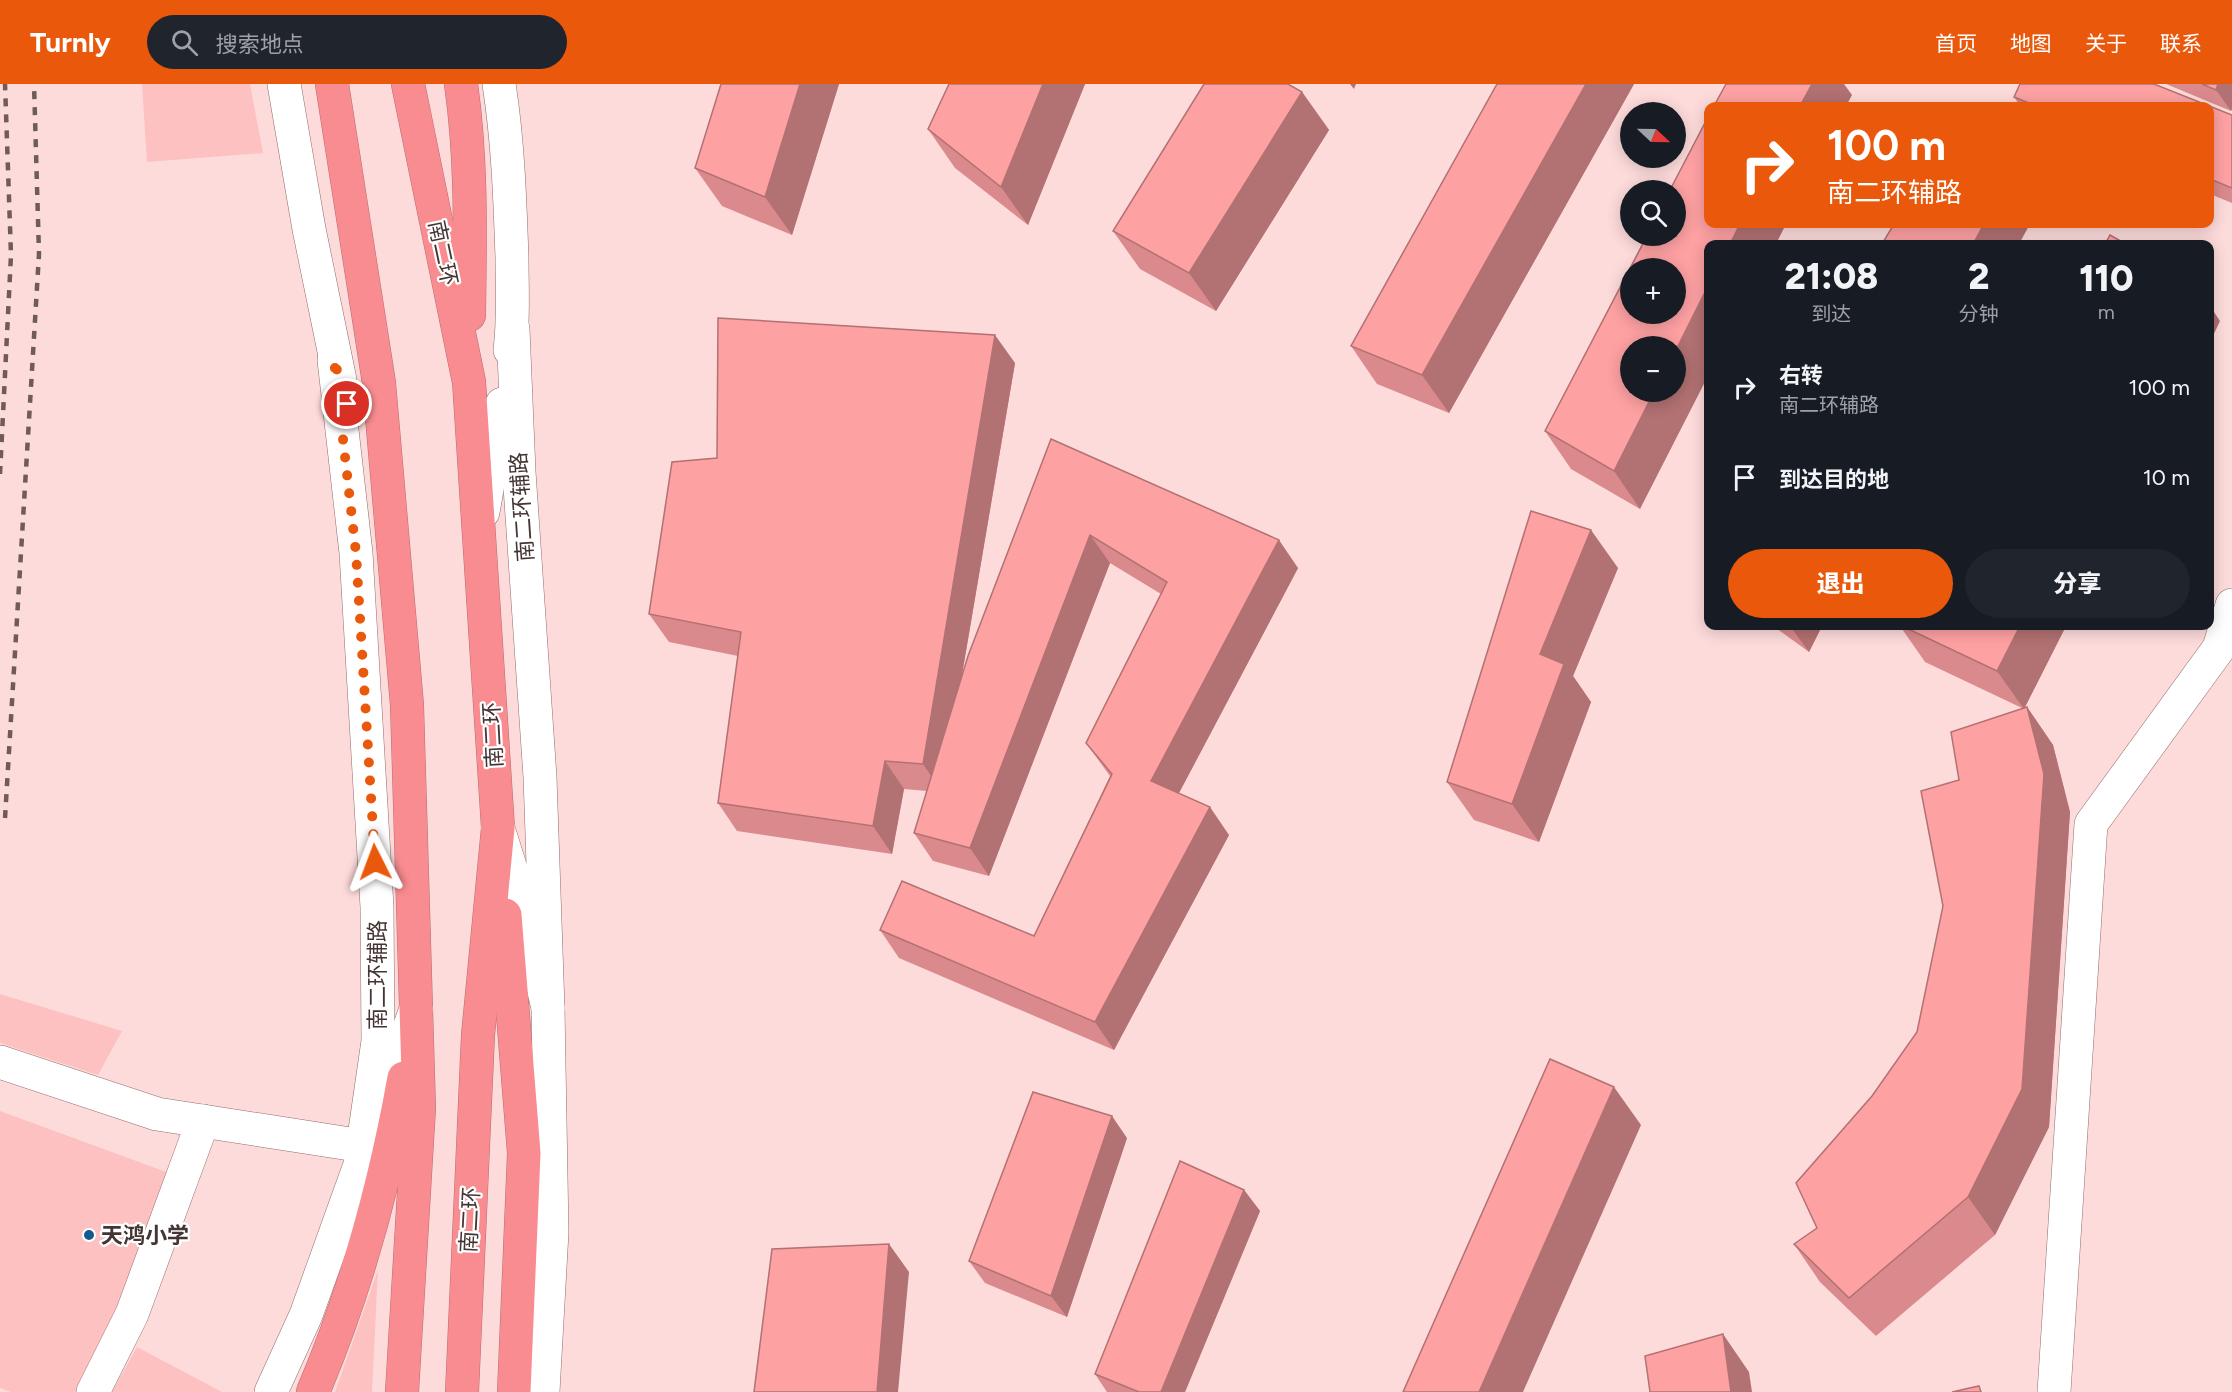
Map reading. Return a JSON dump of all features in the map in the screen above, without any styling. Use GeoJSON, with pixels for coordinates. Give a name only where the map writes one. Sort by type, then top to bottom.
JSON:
{"type":"FeatureCollection","features":[{"type":"Feature","properties":{"kind":"highway"},"geometry":{"type":"LineString","coordinates":[[332,84],[379,384],[407,705],[419,1107],[402,1392]]}},
{"type":"Feature","properties":{"kind":"highway","name":"南二环"},"geometry":{"type":"LineString","coordinates":[[408,84],[469,382],[498,828],[478,1035],[462,1392]]}},
{"type":"Feature","properties":{"kind":"highway"},"geometry":{"type":"LineString","coordinates":[[461,84],[467,123],[470,204],[469,382]]}},
{"type":"Feature","properties":{"kind":"highway"},"geometry":{"type":"LineString","coordinates":[[498,828],[524,1153],[520,1295],[514,1392]]}},
{"type":"Feature","properties":{"kind":"highway"},"geometry":{"type":"LineString","coordinates":[[313,1392],[328,1358],[356,1273],[400,1099],[416,1009]]}},
{"type":"Feature","properties":{"kind":"street","name":"南二环辅路"},"geometry":{"type":"LineString","coordinates":[[284,84],[334,360],[356,553],[377,907],[378,1041],[362,1152]]}},
{"type":"Feature","properties":{"kind":"street","name":"南二环辅路"},"geometry":{"type":"LineString","coordinates":[[499,84],[504,115],[510,210],[519,472],[540,777],[548,1008],[552,1232],[543,1392]]}},
{"type":"Feature","properties":{"kind":"street","name":"南二环辅路"},"geometry":{"type":"LineString","coordinates":[[480,532],[513,328]]}},
{"type":"Feature","properties":{"kind":"street","name":"南二环辅路"},"geometry":{"type":"LineString","coordinates":[[334,360],[360,447],[393,537]]}},
{"type":"Feature","properties":{"kind":"street"},"geometry":{"type":"LineString","coordinates":[[2054,1392],[2091,824],[2219,648],[2232,605]]}},
{"type":"Feature","properties":{"kind":"street","name":"南二环辅路"},"geometry":{"type":"LineString","coordinates":[[498,828],[527,920],[548,1008]]}},
{"type":"Feature","properties":{"kind":"street","name":"南二环辅路"},"geometry":{"type":"LineString","coordinates":[[271,1392],[306,1315],[362,1152],[416,1009]]}},
{"type":"Feature","properties":{"kind":"street"},"geometry":{"type":"LineString","coordinates":[[0,1062],[157,1114],[362,1152]]}},
{"type":"Feature","properties":{"kind":"street"},"geometry":{"type":"LineString","coordinates":[[93,1392],[132,1314],[202,1121]]}},
{"type":"Feature","properties":{"kind":"shaded area"},"geometry":{"type":"Polygon","coordinates":[[[142,84],[250,84],[263,153],[147,162],[142,84]]]}},
{"type":"Feature","properties":{"kind":"shaded area"},"geometry":{"type":"Polygon","coordinates":[[[0,994],[122,1031],[98,1075],[0,1043],[0,994]]]}},
{"type":"Feature","properties":{"kind":"shaded area"},"geometry":{"type":"Polygon","coordinates":[[[0,1111],[169,1173],[83,1392],[11,1392],[0,1388],[0,1111]]]}},
{"type":"Feature","properties":{"kind":"shaded area"},"geometry":{"type":"Polygon","coordinates":[[[378,1270],[372,1392],[335,1392],[378,1270]]]}},
{"type":"Feature","properties":{"kind":"shaded area"},"geometry":{"type":"Polygon","coordinates":[[[137,1347],[222,1392],[112,1392],[137,1347]]]}},
{"type":"Feature","properties":{"kind":"building"},"geometry":{"type":"Polygon","coordinates":[[[721,84],[800,84],[765,197],[695,168],[721,84]]]}},
{"type":"Feature","properties":{"kind":"building"},"geometry":{"type":"Polygon","coordinates":[[[949,84],[1043,84],[1001,187],[928,129],[949,84]]]}},
{"type":"Feature","properties":{"kind":"building"},"geometry":{"type":"Polygon","coordinates":[[[1204,84],[1288,84],[1302,92],[1189,273],[1113,231],[1204,84]]]}},
{"type":"Feature","properties":{"kind":"building"},"geometry":{"type":"Polygon","coordinates":[[[1497,84],[1586,84],[1422,375],[1351,346],[1497,84]]]}},
{"type":"Feature","properties":{"kind":"building"},"geometry":{"type":"Polygon","coordinates":[[[1726,84],[1812,84],[1802,102],[1716,102],[1726,84]]]}},
{"type":"Feature","properties":{"kind":"building"},"geometry":{"type":"Polygon","coordinates":[[[2020,84],[2154,84],[2199,102],[2026,102],[2014,97],[2020,84]]]}},
{"type":"Feature","properties":{"kind":"building"},"geometry":{"type":"Polygon","coordinates":[[[2202,84],[2218,84],[2216,90],[2202,84]]]}},
{"type":"Feature","properties":{"kind":"building"},"geometry":{"type":"Polygon","coordinates":[[[2214,108],[2232,115],[2232,188],[2214,181],[2214,108]]]}},
{"type":"Feature","properties":{"kind":"building"},"geometry":{"type":"Polygon","coordinates":[[[1704,125],[1704,228],[1738,228],[1732,240],[1704,240],[1704,294],[1683,336],[1620,336],[1620,402],[1649,402],[1614,471],[1545,431],[1620,287],[1620,324],[1686,324],[1686,258],[1635,258],[1642,246],[1686,246],[1686,180],[1675,180],[1681,168],[1686,168],[1686,159],[1704,125]]]}},
{"type":"Feature","properties":{"kind":"building"},"geometry":{"type":"Polygon","coordinates":[[[1892,228],[1982,228],[1975,240],[1884,240],[1892,228]]]}},
{"type":"Feature","properties":{"kind":"building"},"geometry":{"type":"Polygon","coordinates":[[[2110,235],[2119,240],[2107,240],[2110,235]]]}},
{"type":"Feature","properties":{"kind":"building"},"geometry":{"type":"Polygon","coordinates":[[[718,318],[995,335],[923,764],[885,761],[873,826],[718,803],[741,632],[649,614],[672,462],[717,458],[718,318]]]}},
{"type":"Feature","properties":{"kind":"building"},"geometry":{"type":"Polygon","coordinates":[[[1051,439],[1279,540],[1151,781],[1210,807],[1095,1022],[880,930],[902,881],[1034,936],[1112,774],[1086,743],[1167,582],[1090,535],[970,848],[914,833],[968,656],[1051,439]]]}},
{"type":"Feature","properties":{"kind":"building"},"geometry":{"type":"Polygon","coordinates":[[[1531,511],[1591,530],[1540,654],[1564,664],[1512,804],[1447,782],[1531,511]]]}},
{"type":"Feature","properties":{"kind":"building"},"geometry":{"type":"Polygon","coordinates":[[[1910,630],[2018,630],[1997,671],[1910,630]]]}},
{"type":"Feature","properties":{"kind":"building"},"geometry":{"type":"Polygon","coordinates":[[[2027,707],[2044,774],[2022,1089],[1968,1197],[1849,1298],[1794,1244],[1817,1228],[1796,1183],[1872,1096],[1917,1032],[1943,906],[1921,791],[1959,780],[1951,732],[2027,707]]]}},
{"type":"Feature","properties":{"kind":"building"},"geometry":{"type":"Polygon","coordinates":[[[1550,1059],[1614,1087],[1479,1392],[1403,1392],[1550,1059]]]}},
{"type":"Feature","properties":{"kind":"building"},"geometry":{"type":"Polygon","coordinates":[[[1033,1092],[1112,1116],[1051,1296],[969,1261],[1033,1092]]]}},
{"type":"Feature","properties":{"kind":"building"},"geometry":{"type":"Polygon","coordinates":[[[1180,1161],[1244,1190],[1161,1392],[1139,1392],[1095,1374],[1180,1161]]]}},
{"type":"Feature","properties":{"kind":"building"},"geometry":{"type":"Polygon","coordinates":[[[889,1244],[877,1392],[754,1392],[772,1249],[889,1244]]]}},
{"type":"Feature","properties":{"kind":"building"},"geometry":{"type":"Polygon","coordinates":[[[1723,1334],[1731,1392],[1650,1392],[1645,1356],[1723,1334]]]}},
{"type":"Feature","properties":{"kind":"building"},"geometry":{"type":"Polygon","coordinates":[[[1979,1386],[1981,1392],[1952,1392],[1979,1386]]]}},
{"type":"Feature","properties":{"kind":"railway"},"geometry":{"type":"LineString","coordinates":[[0,474],[11,255],[5,84]]}},
{"type":"Feature","properties":{"kind":"railway"},"geometry":{"type":"LineString","coordinates":[[5,818],[39,254],[34,84]]}},
{"type":"Feature","properties":{"kind":"place","name":"天鸿小学"},"geometry":{"type":"Point","coordinates":[89,1235]}},
{"type":"Feature","properties":{"kind":"route"},"geometry":{"type":"LineString","coordinates":[[347,404],[334,360],[356,553],[375,862]]}}]}
